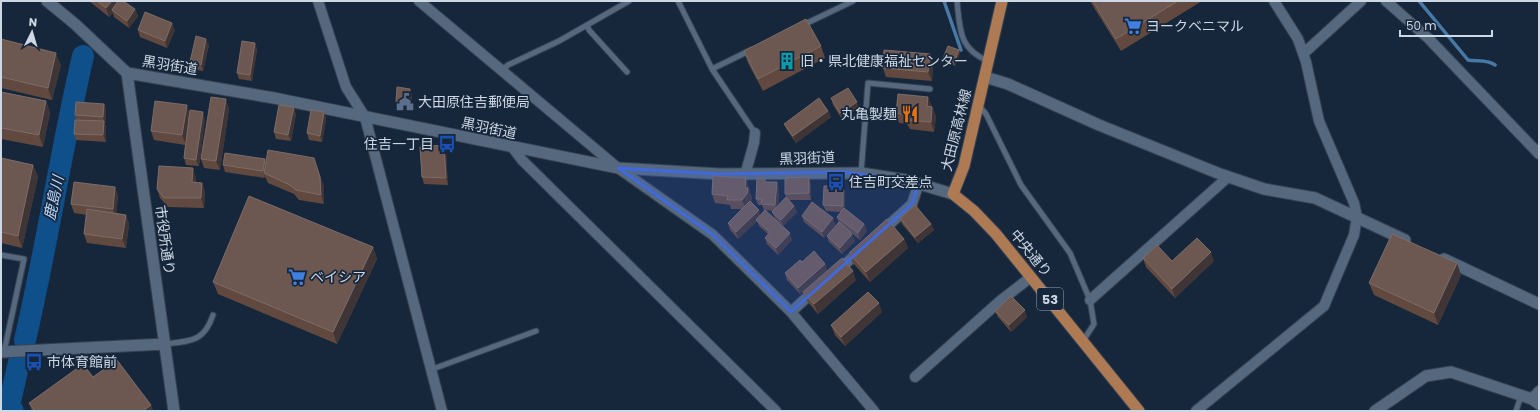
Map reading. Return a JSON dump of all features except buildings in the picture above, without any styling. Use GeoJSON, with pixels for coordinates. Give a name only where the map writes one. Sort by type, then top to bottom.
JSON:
{"type":"FeatureCollection","features":[{"type":"Feature","properties":{"kind":"main road","name":"大田原高林線"},"geometry":{"type":"LineString","coordinates":[[953,194],[964,166],[1002,1]]}},
{"type":"Feature","properties":{"kind":"main road","name":"中央通り"},"geometry":{"type":"LineString","coordinates":[[953,194],[974,211],[996,234],[1139,411]]}},
{"type":"Feature","properties":{"kind":"street","name":"黒羽街道"},"geometry":{"type":"LineString","coordinates":[[47,1],[75,24],[127,73],[223,89],[618,168],[668,172],[745,175],[861,173],[881,175],[920,183],[953,194]]}},
{"type":"Feature","properties":{"kind":"street"},"geometry":{"type":"LineString","coordinates":[[318,1],[346,87],[365,117],[430,370],[442,411]]}},
{"type":"Feature","properties":{"kind":"street"},"geometry":{"type":"LineString","coordinates":[[419,1],[618,168],[713,236],[791,312],[874,411]]}},
{"type":"Feature","properties":{"kind":"street"},"geometry":{"type":"LineString","coordinates":[[1196,411],[1324,306],[1354,235],[1357,217],[1354,203],[1319,122],[1298,39],[1274,1]]}},
{"type":"Feature","properties":{"kind":"street"},"geometry":{"type":"LineString","coordinates":[[1303,54],[1361,1]]}},
{"type":"Feature","properties":{"kind":"street"},"geometry":{"type":"LineString","coordinates":[[1386,1],[1428,38],[1539,154]]}},
{"type":"Feature","properties":{"kind":"street","name":"市役所通り"},"geometry":{"type":"LineString","coordinates":[[127,73],[174,411]]}},
{"type":"Feature","properties":{"kind":"street"},"geometry":{"type":"LineString","coordinates":[[985,77],[1008,84],[1099,125],[1228,177],[1264,189],[1315,198],[1413,244]]}},
{"type":"Feature","properties":{"kind":"street"},"geometry":{"type":"LineString","coordinates":[[745,175],[754,143],[755,133]]}},
{"type":"Feature","properties":{"kind":"street"},"geometry":{"type":"LineString","coordinates":[[513,148],[522,160],[776,411]]}},
{"type":"Feature","properties":{"kind":"street"},"geometry":{"type":"LineString","coordinates":[[1090,300],[1228,177]]}},
{"type":"Feature","properties":{"kind":"street"},"geometry":{"type":"LineString","coordinates":[[791,312],[912,204],[920,183]]}},
{"type":"Feature","properties":{"kind":"street"},"geometry":{"type":"LineString","coordinates":[[1434,254],[1539,304]]}},
{"type":"Feature","properties":{"kind":"street"},"geometry":{"type":"LineString","coordinates":[[915,376],[1000,301],[1031,277]]}},
{"type":"Feature","properties":{"kind":"street"},"geometry":{"type":"LineString","coordinates":[[3,352],[165,344]]}},
{"type":"Feature","properties":{"kind":"street"},"geometry":{"type":"LineString","coordinates":[[1375,411],[1426,376],[1451,372],[1521,396],[1537,398]]}},
{"type":"Feature","properties":{"kind":"lane"},"geometry":{"type":"LineString","coordinates":[[502,70],[508,65],[587,25],[629,1]]}},
{"type":"Feature","properties":{"kind":"lane"},"geometry":{"type":"LineString","coordinates":[[678,1],[712,69],[755,133]]}},
{"type":"Feature","properties":{"kind":"lane"},"geometry":{"type":"LineString","coordinates":[[798,28],[853,1]]}},
{"type":"Feature","properties":{"kind":"lane"},"geometry":{"type":"LineString","coordinates":[[957,1],[959,19],[967,48],[978,57],[988,61]]}},
{"type":"Feature","properties":{"kind":"lane"},"geometry":{"type":"LineString","coordinates":[[587,25],[589,30],[628,72]]}},
{"type":"Feature","properties":{"kind":"lane"},"geometry":{"type":"LineString","coordinates":[[712,69],[755,48]]}},
{"type":"Feature","properties":{"kind":"lane"},"geometry":{"type":"LineString","coordinates":[[861,173],[868,83],[930,89]]}},
{"type":"Feature","properties":{"kind":"lane"},"geometry":{"type":"LineString","coordinates":[[978,105],[986,114],[1020,185],[1070,253],[1090,300],[1094,324],[1083,341]]}},
{"type":"Feature","properties":{"kind":"lane"},"geometry":{"type":"LineString","coordinates":[[1,255],[24,259],[3,352]]}},
{"type":"Feature","properties":{"kind":"lane"},"geometry":{"type":"LineString","coordinates":[[165,344],[190,341],[202,336],[208,329],[213,315]]}},
{"type":"Feature","properties":{"kind":"lane"},"geometry":{"type":"LineString","coordinates":[[430,370],[536,332]]}},
{"type":"Feature","properties":{"kind":"lane"},"geometry":{"type":"LineString","coordinates":[[1516,411],[1521,396]]}},
{"type":"Feature","properties":{"kind":"highlighted area"},"geometry":{"type":"Polygon","coordinates":[[[618,168],[720,174],[846,172],[919,183],[912,204],[791,312],[713,235],[618,168]]]}},
{"type":"Feature","properties":{"kind":"waterway"},"geometry":{"type":"LineString","coordinates":[[944,1],[961,50]]}},
{"type":"Feature","properties":{"kind":"waterway"},"geometry":{"type":"LineString","coordinates":[[1419,1],[1468,60],[1485,61],[1495,65]]}},
{"type":"Feature","properties":{"kind":"waterway","name":"鹿島川"},"geometry":{"type":"LineString","coordinates":[[25,340],[83,56]]}},
{"type":"Feature","properties":{"kind":"waterway","name":"鹿島川"},"geometry":{"type":"LineString","coordinates":[[13,411],[9,406],[19,362]]}},
{"type":"Feature","properties":{"kind":"place","name":"ヨークベニマル"},"geometry":{"type":"Point","coordinates":[1133,26]}},
{"type":"Feature","properties":{"kind":"place","name":"旧・県北健康福祉センター"},"geometry":{"type":"Point","coordinates":[787,61]}},
{"type":"Feature","properties":{"kind":"place","name":"大田原住吉郵便局"},"geometry":{"type":"Point","coordinates":[405,102]}},
{"type":"Feature","properties":{"kind":"place","name":"丸亀製麺"},"geometry":{"type":"Point","coordinates":[910,114]}},
{"type":"Feature","properties":{"kind":"place","name":"住吉一丁目"},"geometry":{"type":"Point","coordinates":[447,144]}},
{"type":"Feature","properties":{"kind":"place","name":"住吉町交差点"},"geometry":{"type":"Point","coordinates":[836,182]}},
{"type":"Feature","properties":{"kind":"place","name":"ベイシア"},"geometry":{"type":"Point","coordinates":[297,277]}},
{"type":"Feature","properties":{"kind":"place","name":"市体育館前"},"geometry":{"type":"Point","coordinates":[34,362]}}]}
